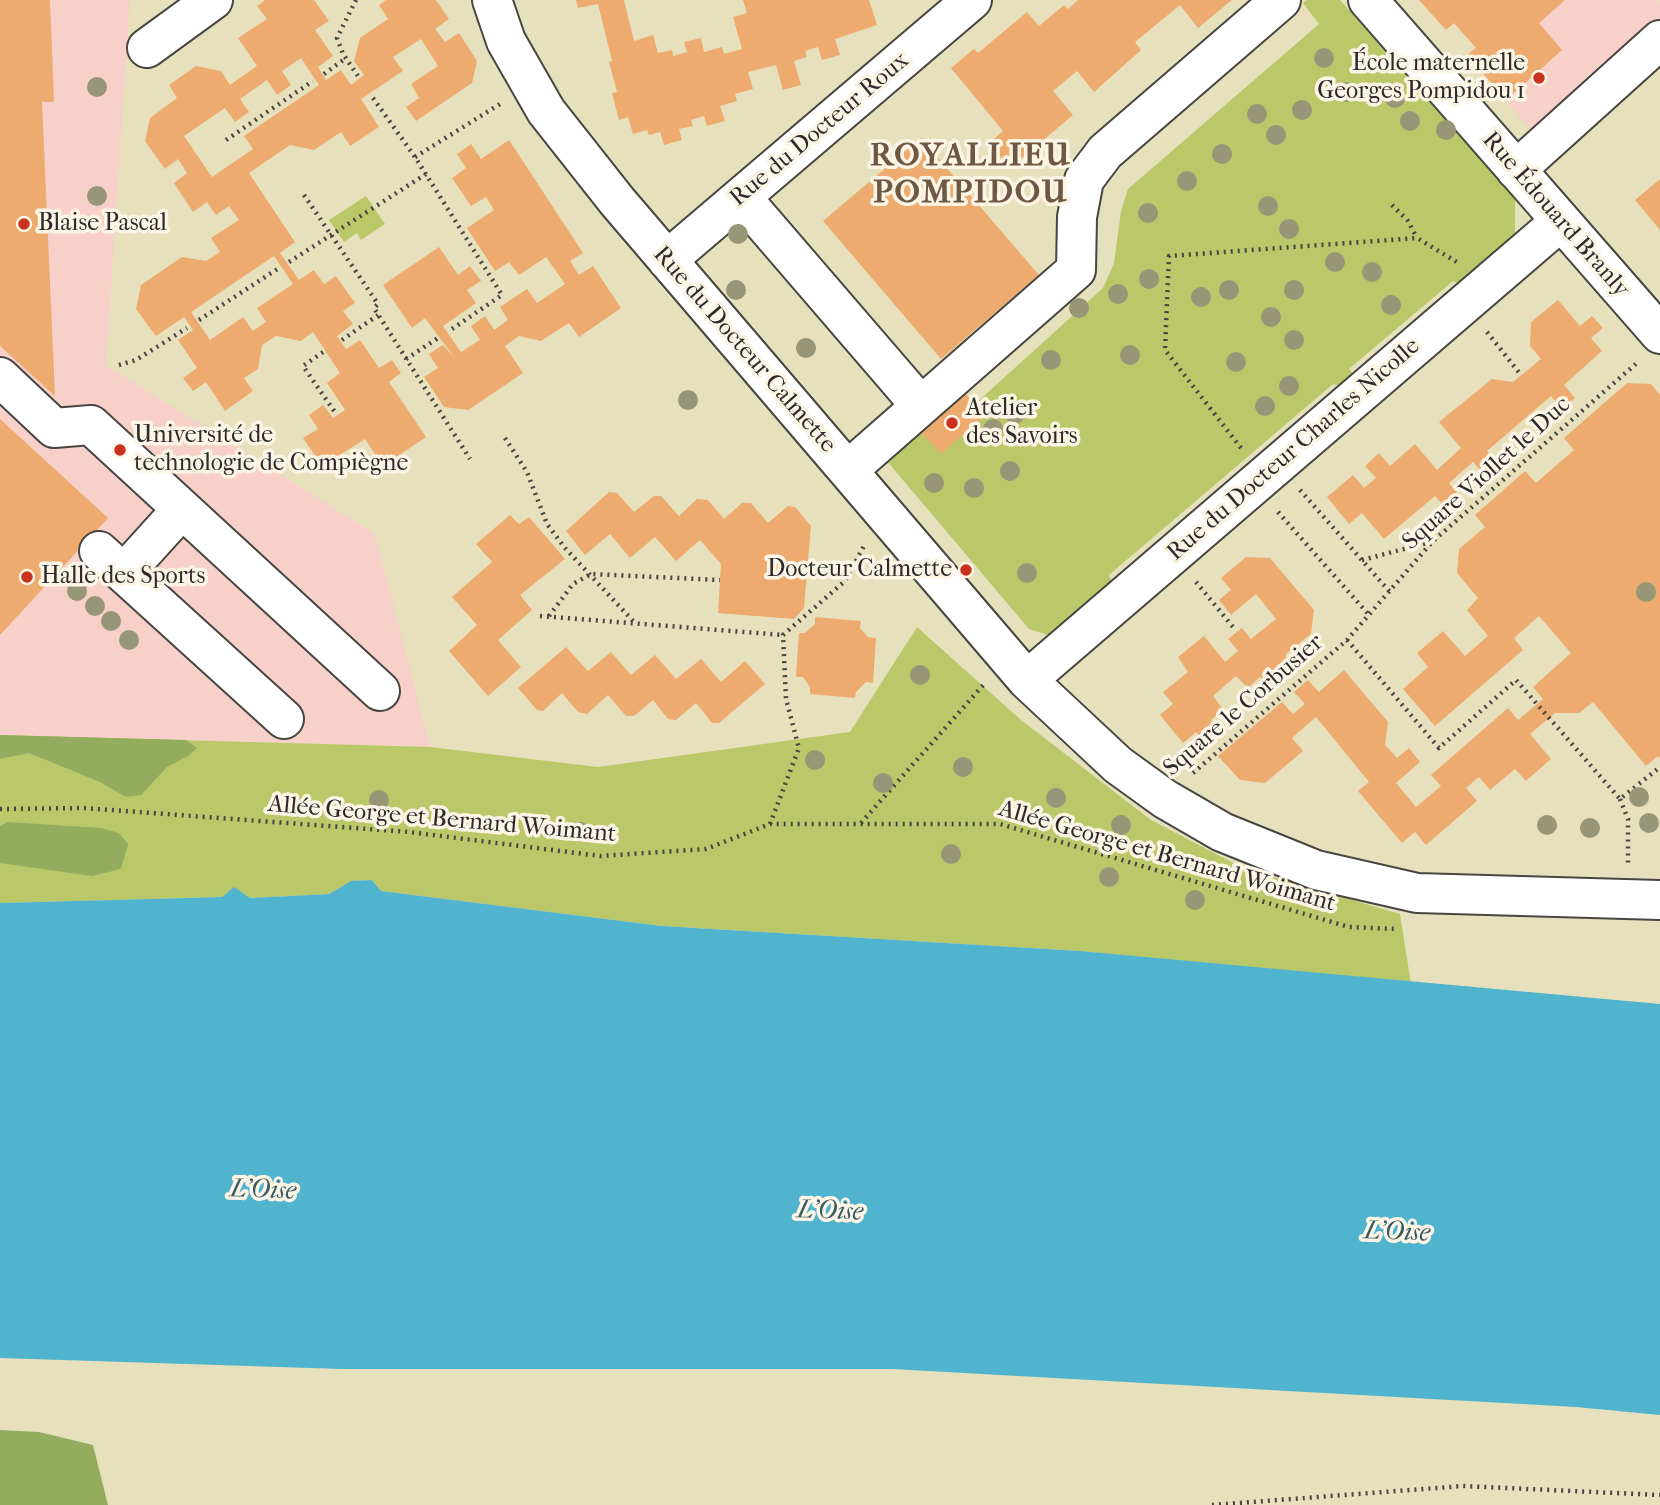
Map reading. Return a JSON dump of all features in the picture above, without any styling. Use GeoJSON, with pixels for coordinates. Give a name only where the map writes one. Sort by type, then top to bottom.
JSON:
{"type":"FeatureCollection","features":[{"type":"Feature","properties":{"kind":"street"},"geometry":{"type":"LineString","coordinates":[[147,48],[213,0]]}},
{"type":"Feature","properties":{"kind":"street","name":"Rue du Docteur Calmette"},"geometry":{"type":"LineString","coordinates":[[492,0],[506,41],[554,121],[667,260],[1027,680],[1118,765],[1165,799],[1222,832],[1316,870],[1417,893],[1644,899]]}},
{"type":"Feature","properties":{"kind":"street","name":"Rue du Docteur Roux"},"geometry":{"type":"LineString","coordinates":[[667,260],[972,0]]}},
{"type":"Feature","properties":{"kind":"street"},"geometry":{"type":"LineString","coordinates":[[848,470],[1076,270],[1077,217],[1084,180],[1105,152],[1281,0]]}},
{"type":"Feature","properties":{"kind":"street","name":"Rue Édouard Branly"},"geometry":{"type":"LineString","coordinates":[[1368,0],[1561,221],[1650,348]]}},
{"type":"Feature","properties":{"kind":"street"},"geometry":{"type":"LineString","coordinates":[[1516,170],[1660,40]]}},
{"type":"Feature","properties":{"kind":"street"},"geometry":{"type":"LineString","coordinates":[[741,197],[921,406]]}},
{"type":"Feature","properties":{"kind":"street","name":"Rue du Docteur Charles Nicolle"},"geometry":{"type":"LineString","coordinates":[[1027,680],[1561,221]]}},
{"type":"Feature","properties":{"kind":"street"},"geometry":{"type":"LineString","coordinates":[[0,377],[54,428],[91,425],[380,691]]}},
{"type":"Feature","properties":{"kind":"street"},"geometry":{"type":"LineString","coordinates":[[182,509],[112,561],[284,719]]}},
{"type":"Feature","properties":{"kind":"path"},"geometry":{"type":"LineString","coordinates":[[356,0],[337,38],[358,76]]}},
{"type":"Feature","properties":{"kind":"path"},"geometry":{"type":"LineString","coordinates":[[324,74],[346,58]]}},
{"type":"Feature","properties":{"kind":"path"},"geometry":{"type":"LineString","coordinates":[[226,140],[313,81]]}},
{"type":"Feature","properties":{"kind":"path"},"geometry":{"type":"LineString","coordinates":[[415,157],[531,85]]}},
{"type":"Feature","properties":{"kind":"path"},"geometry":{"type":"LineString","coordinates":[[373,98],[415,157],[502,295],[449,331]]}},
{"type":"Feature","properties":{"kind":"path"},"geometry":{"type":"LineString","coordinates":[[289,262],[426,174]]}},
{"type":"Feature","properties":{"kind":"path"},"geometry":{"type":"LineString","coordinates":[[304,195],[378,304],[374,309],[470,459]]}},
{"type":"Feature","properties":{"kind":"path"},"geometry":{"type":"LineString","coordinates":[[1392,205],[1408,221],[1417,238],[1457,261],[1473,277],[1474,318],[1521,375]]}},
{"type":"Feature","properties":{"kind":"path"},"geometry":{"type":"LineString","coordinates":[[1370,616],[1265,475],[1165,350],[1169,256],[1417,238]]}},
{"type":"Feature","properties":{"kind":"path"},"geometry":{"type":"LineString","coordinates":[[199,320],[279,268]]}},
{"type":"Feature","properties":{"kind":"path"},"geometry":{"type":"LineString","coordinates":[[342,340],[379,315]]}},
{"type":"Feature","properties":{"kind":"path"},"geometry":{"type":"LineString","coordinates":[[119,365],[136,360],[187,328]]}},
{"type":"Feature","properties":{"kind":"path"},"geometry":{"type":"LineString","coordinates":[[406,359],[438,338]]}},
{"type":"Feature","properties":{"kind":"path","name":"Square Viollet le Duc"},"geometry":{"type":"LineString","coordinates":[[1347,640],[1432,542],[1650,348]]}},
{"type":"Feature","properties":{"kind":"path"},"geometry":{"type":"LineString","coordinates":[[323,352],[303,366],[337,415]]}},
{"type":"Feature","properties":{"kind":"path"},"geometry":{"type":"LineString","coordinates":[[505,438],[527,472],[547,524],[565,548],[635,623]]}},
{"type":"Feature","properties":{"kind":"path"},"geometry":{"type":"LineString","coordinates":[[1265,475],[1362,560],[1390,592]]}},
{"type":"Feature","properties":{"kind":"path"},"geometry":{"type":"LineString","coordinates":[[540,616],[783,635],[845,581],[882,511]]}},
{"type":"Feature","properties":{"kind":"path"},"geometry":{"type":"LineString","coordinates":[[1362,560],[1432,542]]}},
{"type":"Feature","properties":{"kind":"path"},"geometry":{"type":"LineString","coordinates":[[1172,555],[1233,627]]}},
{"type":"Feature","properties":{"kind":"path"},"geometry":{"type":"LineString","coordinates":[[548,616],[573,584],[591,574],[720,580]]}},
{"type":"Feature","properties":{"kind":"path"},"geometry":{"type":"LineString","coordinates":[[770,824],[799,748],[786,699],[783,635]]}},
{"type":"Feature","properties":{"kind":"path"},"geometry":{"type":"LineString","coordinates":[[1347,640],[1439,748],[1516,680],[1620,799],[1628,819],[1644,899]]}},
{"type":"Feature","properties":{"kind":"path","name":"Square le Corbusier"},"geometry":{"type":"LineString","coordinates":[[1165,799],[1347,640]]}},
{"type":"Feature","properties":{"kind":"path"},"geometry":{"type":"LineString","coordinates":[[860,824],[985,682]]}},
{"type":"Feature","properties":{"kind":"path"},"geometry":{"type":"LineString","coordinates":[[1620,799],[1660,767]]}},
{"type":"Feature","properties":{"kind":"path","name":"Allée George et Bernard Woimant"},"geometry":{"type":"LineString","coordinates":[[0,809],[84,808],[409,832],[600,856],[706,849],[770,824],[1000,824],[1349,927],[1403,929]]}},
{"type":"Feature","properties":{"kind":"path"},"geometry":{"type":"LineString","coordinates":[[1212,1505],[1463,1486],[1660,1495]]}},
{"type":"Feature","properties":{"kind":"shaded area","name":"Université de technologie de Compiègne"},"geometry":{"type":"Polygon","coordinates":[[[0,0],[130,0],[106,365],[375,534],[430,747],[0,735],[0,0]]]}},
{"type":"Feature","properties":{"kind":"shaded area","name":"École maternelle Georges Pompidou 1"},"geometry":{"type":"Polygon","coordinates":[[[1419,0],[1656,0],[1660,4],[1660,18],[1531,130],[1467,55],[1475,47],[1454,24],[1446,30],[1419,0]]]}},
{"type":"Feature","properties":{"kind":"green space"},"geometry":{"type":"Polygon","coordinates":[[[1307,0],[1340,0],[1515,197],[1515,238],[1464,286],[1453,281],[1349,369],[1357,378],[1346,387],[1333,384],[1109,575],[1114,587],[1064,631],[1048,635],[1029,629],[886,460],[963,391],[975,404],[1103,288],[1114,263],[1121,211],[1128,189],[1319,24],[1303,3],[1307,0]]]}},
{"type":"Feature","properties":{"kind":"green space"},"geometry":{"type":"Polygon","coordinates":[[[366,196],[385,224],[361,240],[357,233],[344,242],[329,220],[366,196]]]}},
{"type":"Feature","properties":{"kind":"green space"},"geometry":{"type":"Polygon","coordinates":[[[917,627],[1021,720],[1151,820],[1243,868],[1400,914],[1411,984],[1080,951],[662,926],[381,891],[372,880],[351,881],[329,894],[250,898],[234,888],[222,897],[0,903],[0,735],[430,747],[598,767],[850,732],[917,627]]]}},
{"type":"Feature","properties":{"kind":"green space"},"geometry":{"type":"Polygon","coordinates":[[[0,735],[186,740],[197,748],[167,767],[141,795],[126,797],[100,782],[29,753],[0,759],[0,735]]]}},
{"type":"Feature","properties":{"kind":"green space"},"geometry":{"type":"Polygon","coordinates":[[[8,822],[101,828],[119,833],[128,844],[121,869],[92,876],[0,863],[0,826],[8,822]]]}},
{"type":"Feature","properties":{"kind":"green space"},"geometry":{"type":"Polygon","coordinates":[[[0,1430],[39,1432],[93,1445],[108,1505],[0,1505],[0,1430]]]}},
{"type":"Feature","properties":{"kind":"water","name":"L'Oise"},"geometry":{"type":"Polygon","coordinates":[[[372,880],[381,891],[662,926],[1080,951],[1660,1004],[1660,1415],[1576,1407],[892,1369],[341,1369],[0,1358],[0,903],[222,897],[234,887],[250,898],[329,894],[351,881],[372,880]]]}},
{"type":"Feature","properties":{"kind":"building","name":"Blaise Pascal"},"geometry":{"type":"Polygon","coordinates":[[[0,0],[50,0],[54,102],[42,102],[55,396],[0,346],[0,0]]]}},
{"type":"Feature","properties":{"kind":"building"},"geometry":{"type":"Polygon","coordinates":[[[265,0],[314,0],[329,21],[315,30],[333,56],[318,67],[326,80],[341,70],[351,85],[364,75],[354,61],[360,38],[388,19],[379,5],[386,0],[436,0],[449,19],[435,29],[445,42],[459,33],[477,61],[472,83],[416,121],[406,107],[419,98],[411,84],[438,66],[421,39],[393,57],[403,71],[361,99],[379,127],[350,146],[341,132],[314,150],[290,145],[249,173],[295,242],[280,253],[299,280],[314,270],[324,284],[336,276],[355,303],[343,311],[353,324],[337,336],[346,349],[360,340],[379,368],[392,360],[401,373],[389,382],[426,437],[383,466],[365,439],[322,466],[303,438],[318,429],[309,415],[323,405],[333,418],[345,410],[327,383],[340,373],[313,332],[301,341],[276,336],[262,345],[258,369],[244,378],[253,391],[225,411],[206,382],[193,391],[183,378],[197,368],[178,340],[193,330],[184,317],[156,336],[136,309],[141,285],[182,257],[206,261],[220,252],[211,238],[239,220],[229,206],[216,215],[207,202],[193,212],[174,183],[187,173],[178,159],[165,169],[145,141],[150,118],[177,98],[169,85],[196,66],[221,71],[230,85],[257,66],[238,38],[267,19],[257,6],[265,0]],[[301,58],[282,71],[291,85],[277,95],[267,80],[240,99],[249,112],[235,122],[225,108],[184,136],[212,177],[253,149],[244,136],[319,85],[301,58]],[[274,256],[191,312],[210,340],[243,317],[253,331],[266,322],[257,308],[293,284],[274,256]]]}},
{"type":"Feature","properties":{"kind":"building"},"geometry":{"type":"Polygon","coordinates":[[[576,0],[624,0],[634,41],[653,35],[658,53],[672,50],[673,56],[687,52],[684,42],[701,38],[704,52],[722,47],[724,54],[742,49],[733,17],[747,13],[743,0],[869,0],[877,25],[835,39],[840,55],[822,60],[818,47],[805,51],[807,57],[794,61],[801,85],[783,90],[776,65],[748,72],[753,89],[735,94],[737,101],[720,106],[725,121],[707,126],[704,116],[691,120],[693,126],[679,129],[682,140],[664,145],[660,132],[649,135],[647,130],[633,134],[628,117],[619,120],[612,93],[617,92],[609,62],[612,61],[598,4],[578,8],[576,0]]]}},
{"type":"Feature","properties":{"kind":"building"},"geometry":{"type":"Polygon","coordinates":[[[1078,0],[1232,0],[1198,28],[1180,5],[1135,42],[1141,50],[1094,92],[1077,71],[1053,91],[1073,115],[1010,168],[989,143],[1003,131],[951,68],[974,49],[978,53],[1027,12],[1039,26],[1064,5],[1068,9],[1078,0]]]}},
{"type":"Feature","properties":{"kind":"building"},"geometry":{"type":"Polygon","coordinates":[[[1419,0],[1565,0],[1539,23],[1562,50],[1506,100],[1467,55],[1476,48],[1454,23],[1446,30],[1419,0]]]}},
{"type":"Feature","properties":{"kind":"building"},"geometry":{"type":"Polygon","coordinates":[[[921,138],[1039,275],[941,359],[823,221],[921,138]]]}},
{"type":"Feature","properties":{"kind":"building"},"geometry":{"type":"Polygon","coordinates":[[[509,140],[583,253],[570,261],[579,275],[593,266],[621,308],[579,337],[569,323],[541,341],[519,336],[505,346],[523,373],[468,410],[444,407],[424,377],[438,368],[429,354],[443,345],[454,357],[425,318],[412,328],[383,285],[439,247],[458,275],[470,266],[481,281],[467,290],[476,303],[443,326],[461,352],[480,340],[471,326],[485,316],[494,330],[508,320],[500,307],[527,289],[537,303],[565,284],[546,257],[519,275],[509,262],[495,271],[467,228],[494,210],[486,197],[471,206],[452,178],[466,168],[457,154],[471,144],[481,159],[509,140]]]}},
{"type":"Feature","properties":{"kind":"building"},"geometry":{"type":"Polygon","coordinates":[[[1660,179],[1660,230],[1635,200],[1660,179]]]}},
{"type":"Feature","properties":{"kind":"building"},"geometry":{"type":"Polygon","coordinates":[[[1558,300],[1580,326],[1592,316],[1603,328],[1591,338],[1602,351],[1564,385],[1575,398],[1562,409],[1551,396],[1487,451],[1497,464],[1484,475],[1473,462],[1449,483],[1460,497],[1446,508],[1435,496],[1384,539],[1362,513],[1349,524],[1327,497],[1353,475],[1364,488],[1376,478],[1365,466],[1379,453],[1390,466],[1415,444],[1437,470],[1461,448],[1439,422],[1492,379],[1513,382],[1541,359],[1530,346],[1531,322],[1558,300]]]}},
{"type":"Feature","properties":{"kind":"building"},"geometry":{"type":"Polygon","coordinates":[[[1627,383],[1651,384],[1660,395],[1660,758],[1658,756],[1646,766],[1593,702],[1579,713],[1555,713],[1530,734],[1551,759],[1526,781],[1515,769],[1490,790],[1479,777],[1466,788],[1477,801],[1426,845],[1415,832],[1402,843],[1358,791],[1369,782],[1316,717],[1292,738],[1303,751],[1265,783],[1240,780],[1218,756],[1282,702],[1293,714],[1305,704],[1294,692],[1308,680],[1319,692],[1344,670],[1388,722],[1385,745],[1397,758],[1409,748],[1420,762],[1396,783],[1416,807],[1441,786],[1431,775],[1508,708],[1518,720],[1543,699],[1533,687],[1571,653],[1539,616],[1514,638],[1523,650],[1435,726],[1403,689],[1428,667],[1417,653],[1443,631],[1465,656],[1488,636],[1467,610],[1478,598],[1457,573],[1459,549],[1485,527],[1475,515],[1525,471],[1536,483],[1574,450],[1564,438],[1627,383]]]}},
{"type":"Feature","properties":{"kind":"building","name":"Atelier des Savoirs"},"geometry":{"type":"Polygon","coordinates":[[[963,391],[985,416],[941,454],[919,430],[963,391]]]}},
{"type":"Feature","properties":{"kind":"building","name":"Halle des Sports"},"geometry":{"type":"Polygon","coordinates":[[[0,419],[108,518],[0,635],[0,419]]]}},
{"type":"Feature","properties":{"kind":"building"},"geometry":{"type":"Polygon","coordinates":[[[609,492],[617,493],[634,512],[654,496],[661,496],[679,516],[697,499],[708,500],[724,519],[742,503],[751,503],[768,523],[788,506],[795,507],[811,526],[804,608],[794,619],[718,613],[721,564],[700,540],[676,561],[655,537],[630,558],[610,534],[585,555],[566,531],[609,492]]]}},
{"type":"Feature","properties":{"kind":"building"},"geometry":{"type":"Polygon","coordinates":[[[510,515],[519,524],[529,517],[565,559],[520,595],[532,610],[498,640],[521,667],[488,696],[449,651],[477,625],[452,597],[492,562],[476,544],[510,515]]]}},
{"type":"Feature","properties":{"kind":"building"},"geometry":{"type":"Polygon","coordinates":[[[1246,557],[1270,558],[1314,610],[1311,634],[1286,654],[1285,679],[1272,690],[1260,677],[1248,688],[1236,676],[1213,696],[1223,709],[1211,720],[1221,733],[1207,745],[1196,732],[1183,743],[1160,715],[1173,704],[1163,692],[1188,672],[1178,657],[1204,636],[1225,662],[1238,651],[1228,639],[1242,628],[1251,639],[1276,619],[1256,594],[1231,615],[1219,600],[1231,590],[1221,578],[1246,557]]]}},
{"type":"Feature","properties":{"kind":"building"},"geometry":{"type":"Polygon","coordinates":[[[815,617],[861,621],[860,628],[868,637],[876,638],[873,683],[866,682],[856,692],[855,698],[810,694],[810,687],[803,677],[796,677],[799,633],[805,633],[815,624],[815,617]]]}},
{"type":"Feature","properties":{"kind":"building"},"geometry":{"type":"Polygon","coordinates":[[[566,647],[588,671],[611,652],[631,675],[655,655],[676,679],[701,659],[721,682],[745,661],[765,684],[719,723],[712,723],[696,703],[676,720],[668,719],[653,700],[634,716],[626,716],[608,695],[587,714],[578,712],[562,693],[543,711],[537,710],[518,688],[566,647]]]}},
{"type":"Feature","properties":{"kind":"place","name":"École maternelle Georges Pompidou 1"},"geometry":{"type":"Point","coordinates":[1539,78]}},
{"type":"Feature","properties":{"kind":"place","name":"Blaise Pascal"},"geometry":{"type":"Point","coordinates":[24,224]}},
{"type":"Feature","properties":{"kind":"place","name":"Atelier des Savoirs"},"geometry":{"type":"Point","coordinates":[952,423]}},
{"type":"Feature","properties":{"kind":"place","name":"Université de technologie de Compiègne"},"geometry":{"type":"Point","coordinates":[120,450]}},
{"type":"Feature","properties":{"kind":"place","name":"Docteur Calmette"},"geometry":{"type":"Point","coordinates":[966,570]}},
{"type":"Feature","properties":{"kind":"place","name":"Halle des Sports"},"geometry":{"type":"Point","coordinates":[27,577]}},
{"type":"Feature","properties":{"kind":"district","name":"ROYALLIEU POMPIDOU"},"geometry":{"type":"Point","coordinates":[971,176]}}]}
